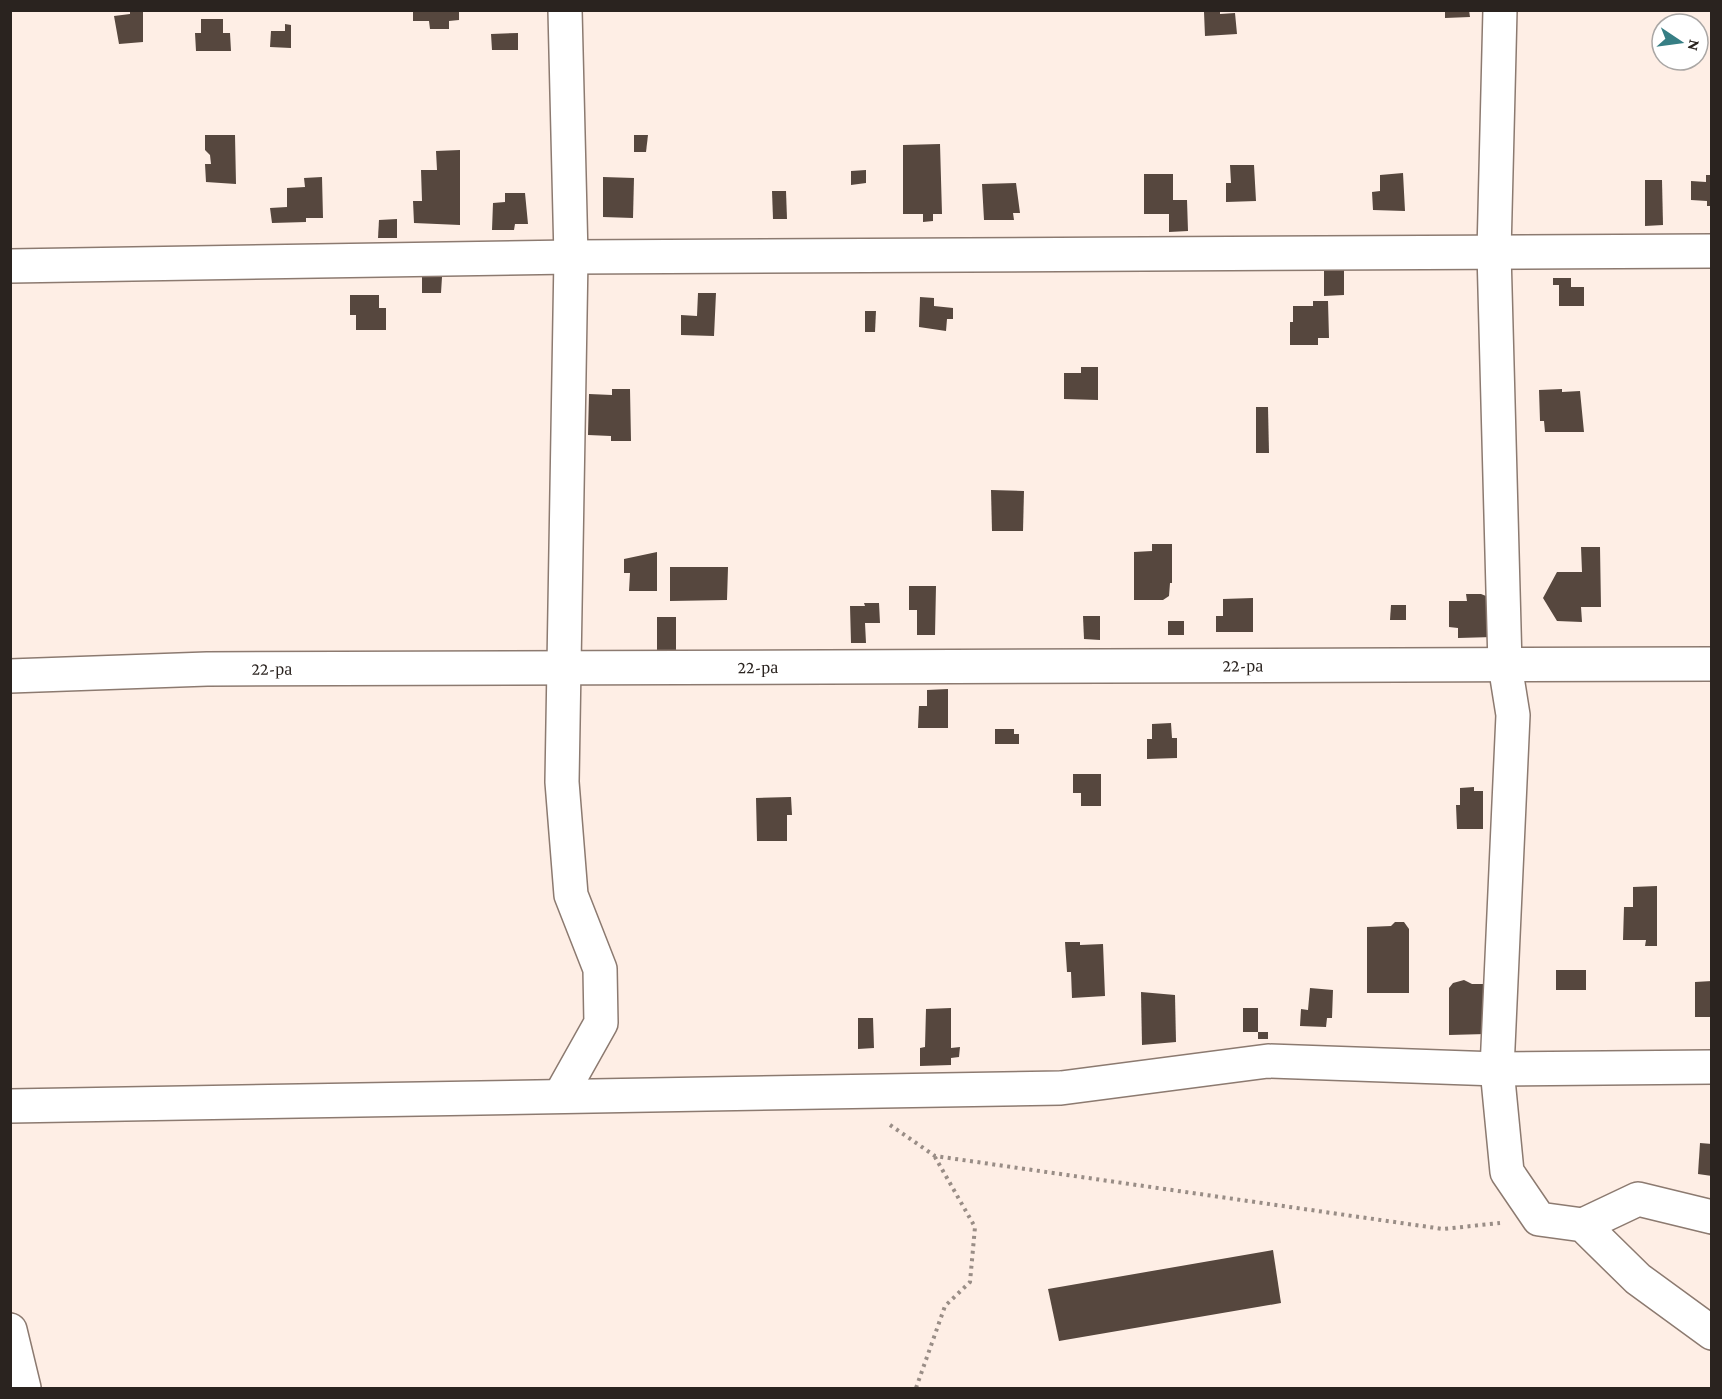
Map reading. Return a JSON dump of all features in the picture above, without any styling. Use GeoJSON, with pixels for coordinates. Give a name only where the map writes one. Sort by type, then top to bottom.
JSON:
{"type":"FeatureCollection","features":[{"type":"Feature","properties":{"kind":"street"},"geometry":{"type":"LineString","coordinates":[[560,1096],[602,1023],[600,969],[571,895],[562,782],[571,257],[565,10]]}},
{"type":"Feature","properties":{"kind":"street"},"geometry":{"type":"LineString","coordinates":[[1500,10],[1494,252],[1505,665],[1513,715],[1497,1069],[1507,1172],[1539,1219],[1583,1225],[1638,1199],[1712,1217]]}},
{"type":"Feature","properties":{"kind":"street"},"geometry":{"type":"LineString","coordinates":[[10,266],[571,257],[1712,251]]}},
{"type":"Feature","properties":{"kind":"street","name":"22-ра"},"geometry":{"type":"LineString","coordinates":[[10,676],[207,669],[1712,664]]}},
{"type":"Feature","properties":{"kind":"street"},"geometry":{"type":"LineString","coordinates":[[10,1106],[1061,1088],[1268,1061],[1497,1069],[1712,1067]]}},
{"type":"Feature","properties":{"kind":"street"},"geometry":{"type":"LineString","coordinates":[[1583,1225],[1638,1279],[1712,1333]]}},
{"type":"Feature","properties":{"kind":"street"},"geometry":{"type":"LineString","coordinates":[[10,1330],[24,1389]]}},
{"type":"Feature","properties":{"kind":"path"},"geometry":{"type":"LineString","coordinates":[[846,1093],[935,1156],[975,1227],[970,1282],[945,1306],[916,1389]]}},
{"type":"Feature","properties":{"kind":"path"},"geometry":{"type":"LineString","coordinates":[[935,1156],[1443,1229],[1539,1219]]}},
{"type":"Feature","properties":{"kind":"building"},"geometry":{"type":"Polygon","coordinates":[[[130,10],[143,10],[143,42],[119,44],[114,16],[130,14],[130,10]]]}},
{"type":"Feature","properties":{"kind":"building"},"geometry":{"type":"Polygon","coordinates":[[[413,10],[459,10],[459,20],[449,21],[449,29],[430,29],[429,21],[413,21],[413,10]]]}},
{"type":"Feature","properties":{"kind":"building"},"geometry":{"type":"Polygon","coordinates":[[[1445,10],[1469,10],[1470,17],[1445,18],[1445,10]]]}},
{"type":"Feature","properties":{"kind":"building"},"geometry":{"type":"Polygon","coordinates":[[[1220,11],[1220,14],[1235,13],[1237,34],[1205,36],[1204,12],[1220,11]]]}},
{"type":"Feature","properties":{"kind":"building"},"geometry":{"type":"Polygon","coordinates":[[[201,19],[223,19],[223,33],[230,33],[231,51],[196,51],[195,33],[201,33],[201,19]]]}},
{"type":"Feature","properties":{"kind":"building"},"geometry":{"type":"Polygon","coordinates":[[[285,24],[291,25],[291,48],[270,47],[271,31],[285,31],[285,24]]]}},
{"type":"Feature","properties":{"kind":"building"},"geometry":{"type":"Polygon","coordinates":[[[518,33],[518,50],[492,50],[491,34],[518,33]]]}},
{"type":"Feature","properties":{"kind":"building"},"geometry":{"type":"Polygon","coordinates":[[[205,135],[235,135],[236,184],[206,182],[205,164],[211,164],[210,155],[205,150],[205,135]]]}},
{"type":"Feature","properties":{"kind":"building"},"geometry":{"type":"Polygon","coordinates":[[[634,135],[648,135],[646,152],[634,152],[634,135]]]}},
{"type":"Feature","properties":{"kind":"building"},"geometry":{"type":"Polygon","coordinates":[[[940,144],[942,214],[933,214],[933,221],[923,222],[923,214],[903,214],[903,145],[940,144]]]}},
{"type":"Feature","properties":{"kind":"building"},"geometry":{"type":"Polygon","coordinates":[[[460,150],[460,225],[414,223],[413,201],[422,201],[421,170],[437,170],[436,151],[460,150]]]}},
{"type":"Feature","properties":{"kind":"building"},"geometry":{"type":"Polygon","coordinates":[[[1230,165],[1254,165],[1256,201],[1226,202],[1226,183],[1231,183],[1230,165]]]}},
{"type":"Feature","properties":{"kind":"building"},"geometry":{"type":"Polygon","coordinates":[[[866,170],[866,183],[851,185],[851,171],[866,170]]]}},
{"type":"Feature","properties":{"kind":"building"},"geometry":{"type":"Polygon","coordinates":[[[1403,173],[1405,211],[1373,210],[1372,192],[1380,191],[1380,175],[1403,173]]]}},
{"type":"Feature","properties":{"kind":"building"},"geometry":{"type":"Polygon","coordinates":[[[1144,174],[1173,174],[1173,200],[1187,200],[1188,231],[1169,232],[1169,214],[1144,214],[1144,174]]]}},
{"type":"Feature","properties":{"kind":"building"},"geometry":{"type":"Polygon","coordinates":[[[1706,175],[1712,175],[1712,206],[1707,206],[1707,201],[1691,200],[1691,181],[1706,182],[1706,175]]]}},
{"type":"Feature","properties":{"kind":"building"},"geometry":{"type":"Polygon","coordinates":[[[322,177],[323,218],[306,218],[306,222],[272,223],[270,208],[287,207],[287,188],[305,187],[304,178],[322,177]]]}},
{"type":"Feature","properties":{"kind":"building"},"geometry":{"type":"Polygon","coordinates":[[[603,177],[634,178],[633,218],[603,217],[603,177]]]}},
{"type":"Feature","properties":{"kind":"building"},"geometry":{"type":"Polygon","coordinates":[[[1645,180],[1662,180],[1663,225],[1645,226],[1645,180]]]}},
{"type":"Feature","properties":{"kind":"building"},"geometry":{"type":"Polygon","coordinates":[[[1016,183],[1020,213],[1013,213],[1014,220],[984,220],[982,184],[1016,183]]]}},
{"type":"Feature","properties":{"kind":"building"},"geometry":{"type":"Polygon","coordinates":[[[772,191],[786,191],[787,219],[773,219],[772,191]]]}},
{"type":"Feature","properties":{"kind":"building"},"geometry":{"type":"Polygon","coordinates":[[[505,193],[525,193],[528,224],[515,224],[514,230],[492,230],[493,203],[505,202],[505,193]]]}},
{"type":"Feature","properties":{"kind":"building"},"geometry":{"type":"Polygon","coordinates":[[[397,219],[397,238],[378,238],[379,220],[397,219]]]}},
{"type":"Feature","properties":{"kind":"building"},"geometry":{"type":"Polygon","coordinates":[[[1344,260],[1344,295],[1324,296],[1324,261],[1344,260]]]}},
{"type":"Feature","properties":{"kind":"building"},"geometry":{"type":"Polygon","coordinates":[[[422,277],[442,277],[441,293],[422,293],[422,277]]]}},
{"type":"Feature","properties":{"kind":"building"},"geometry":{"type":"Polygon","coordinates":[[[1553,278],[1571,278],[1571,287],[1584,287],[1584,306],[1559,306],[1559,285],[1553,285],[1553,278]]]}},
{"type":"Feature","properties":{"kind":"building"},"geometry":{"type":"Polygon","coordinates":[[[698,293],[716,293],[714,336],[681,335],[681,315],[697,316],[698,293]]]}},
{"type":"Feature","properties":{"kind":"building"},"geometry":{"type":"Polygon","coordinates":[[[350,295],[379,295],[379,308],[386,308],[386,330],[356,330],[356,315],[350,315],[350,295]]]}},
{"type":"Feature","properties":{"kind":"building"},"geometry":{"type":"Polygon","coordinates":[[[920,297],[934,298],[934,306],[953,308],[953,319],[947,319],[946,331],[919,327],[920,297]]]}},
{"type":"Feature","properties":{"kind":"building"},"geometry":{"type":"Polygon","coordinates":[[[1313,301],[1328,301],[1329,338],[1318,338],[1318,345],[1290,345],[1293,306],[1313,306],[1313,301]]]}},
{"type":"Feature","properties":{"kind":"building"},"geometry":{"type":"Polygon","coordinates":[[[865,311],[876,311],[875,332],[865,332],[865,311]]]}},
{"type":"Feature","properties":{"kind":"building"},"geometry":{"type":"Polygon","coordinates":[[[1081,367],[1098,367],[1098,400],[1064,399],[1064,373],[1081,373],[1081,367]]]}},
{"type":"Feature","properties":{"kind":"building"},"geometry":{"type":"Polygon","coordinates":[[[612,389],[630,389],[631,441],[611,441],[611,436],[588,435],[589,394],[612,395],[612,389]]]}},
{"type":"Feature","properties":{"kind":"building"},"geometry":{"type":"Polygon","coordinates":[[[1562,389],[1562,392],[1580,391],[1584,432],[1545,432],[1544,421],[1540,421],[1539,390],[1562,389]]]}},
{"type":"Feature","properties":{"kind":"building"},"geometry":{"type":"Polygon","coordinates":[[[1256,407],[1268,407],[1269,453],[1256,453],[1256,407]]]}},
{"type":"Feature","properties":{"kind":"building"},"geometry":{"type":"Polygon","coordinates":[[[991,490],[1024,491],[1023,531],[992,531],[991,490]]]}},
{"type":"Feature","properties":{"kind":"building"},"geometry":{"type":"Polygon","coordinates":[[[1152,544],[1172,544],[1172,583],[1170,583],[1169,596],[1163,600],[1134,600],[1134,552],[1152,551],[1152,544]]]}},
{"type":"Feature","properties":{"kind":"building"},"geometry":{"type":"Polygon","coordinates":[[[1581,547],[1600,547],[1601,607],[1581,607],[1582,622],[1557,621],[1543,598],[1557,572],[1582,572],[1581,547]]]}},
{"type":"Feature","properties":{"kind":"building"},"geometry":{"type":"Polygon","coordinates":[[[657,552],[657,591],[629,591],[630,573],[624,573],[624,559],[657,552]]]}},
{"type":"Feature","properties":{"kind":"building"},"geometry":{"type":"Polygon","coordinates":[[[670,567],[728,567],[727,600],[670,601],[670,567]]]}},
{"type":"Feature","properties":{"kind":"building"},"geometry":{"type":"Polygon","coordinates":[[[909,586],[936,586],[935,635],[917,635],[917,610],[909,610],[909,586]]]}},
{"type":"Feature","properties":{"kind":"building"},"geometry":{"type":"Polygon","coordinates":[[[1466,594],[1481,594],[1496,600],[1493,637],[1458,638],[1458,628],[1449,627],[1449,601],[1467,601],[1466,594]]]}},
{"type":"Feature","properties":{"kind":"building"},"geometry":{"type":"Polygon","coordinates":[[[1253,598],[1253,632],[1216,632],[1216,616],[1223,616],[1223,599],[1253,598]]]}},
{"type":"Feature","properties":{"kind":"building"},"geometry":{"type":"Polygon","coordinates":[[[864,603],[879,603],[880,623],[865,623],[866,643],[851,643],[850,606],[865,606],[864,603]]]}},
{"type":"Feature","properties":{"kind":"building"},"geometry":{"type":"Polygon","coordinates":[[[1391,605],[1406,605],[1406,620],[1390,620],[1391,605]]]}},
{"type":"Feature","properties":{"kind":"building"},"geometry":{"type":"Polygon","coordinates":[[[1083,616],[1100,616],[1100,640],[1084,639],[1083,616]]]}},
{"type":"Feature","properties":{"kind":"building"},"geometry":{"type":"Polygon","coordinates":[[[657,617],[676,617],[676,652],[657,652],[657,617]]]}},
{"type":"Feature","properties":{"kind":"building"},"geometry":{"type":"Polygon","coordinates":[[[1168,621],[1184,621],[1184,635],[1168,635],[1168,621]]]}},
{"type":"Feature","properties":{"kind":"building"},"geometry":{"type":"Polygon","coordinates":[[[948,689],[948,728],[918,728],[919,706],[927,706],[927,690],[948,689]]]}},
{"type":"Feature","properties":{"kind":"building"},"geometry":{"type":"Polygon","coordinates":[[[1171,723],[1172,738],[1177,738],[1177,758],[1147,759],[1147,739],[1152,739],[1152,724],[1171,723]]]}},
{"type":"Feature","properties":{"kind":"building"},"geometry":{"type":"Polygon","coordinates":[[[995,729],[1014,729],[1014,734],[1019,734],[1019,744],[995,744],[995,729]]]}},
{"type":"Feature","properties":{"kind":"building"},"geometry":{"type":"Polygon","coordinates":[[[1073,774],[1101,774],[1101,806],[1081,806],[1081,793],[1073,793],[1073,774]]]}},
{"type":"Feature","properties":{"kind":"building"},"geometry":{"type":"Polygon","coordinates":[[[1474,787],[1474,791],[1483,791],[1483,829],[1457,829],[1456,805],[1460,805],[1460,788],[1474,787]]]}},
{"type":"Feature","properties":{"kind":"building"},"geometry":{"type":"Polygon","coordinates":[[[791,797],[792,815],[787,815],[787,841],[757,841],[756,798],[791,797]]]}},
{"type":"Feature","properties":{"kind":"building"},"geometry":{"type":"Polygon","coordinates":[[[1657,886],[1657,946],[1645,946],[1646,940],[1623,940],[1624,907],[1633,907],[1633,887],[1657,886]]]}},
{"type":"Feature","properties":{"kind":"building"},"geometry":{"type":"Polygon","coordinates":[[[1395,922],[1404,922],[1409,929],[1409,993],[1367,993],[1367,927],[1391,926],[1395,922]]]}},
{"type":"Feature","properties":{"kind":"building"},"geometry":{"type":"Polygon","coordinates":[[[1065,942],[1080,942],[1080,945],[1103,944],[1105,996],[1072,998],[1071,972],[1067,972],[1065,942]]]}},
{"type":"Feature","properties":{"kind":"building"},"geometry":{"type":"Polygon","coordinates":[[[1556,970],[1586,970],[1586,990],[1556,990],[1556,970]]]}},
{"type":"Feature","properties":{"kind":"building"},"geometry":{"type":"Polygon","coordinates":[[[1464,980],[1472,984],[1487,984],[1486,1034],[1449,1035],[1449,988],[1453,983],[1464,980]]]}},
{"type":"Feature","properties":{"kind":"building"},"geometry":{"type":"Polygon","coordinates":[[[1712,981],[1712,1017],[1695,1017],[1695,982],[1712,981]]]}},
{"type":"Feature","properties":{"kind":"building"},"geometry":{"type":"Polygon","coordinates":[[[1310,988],[1333,990],[1332,1018],[1327,1018],[1326,1027],[1300,1026],[1301,1009],[1308,1010],[1310,988]]]}},
{"type":"Feature","properties":{"kind":"building"},"geometry":{"type":"Polygon","coordinates":[[[1141,992],[1175,995],[1176,1042],[1142,1045],[1141,992]]]}},
{"type":"Feature","properties":{"kind":"building"},"geometry":{"type":"Polygon","coordinates":[[[951,1008],[951,1048],[960,1047],[959,1057],[951,1058],[951,1065],[920,1066],[920,1048],[925,1047],[926,1009],[951,1008]]]}},
{"type":"Feature","properties":{"kind":"building"},"geometry":{"type":"Polygon","coordinates":[[[1243,1008],[1258,1008],[1258,1032],[1243,1032],[1243,1008]]]}},
{"type":"Feature","properties":{"kind":"building"},"geometry":{"type":"Polygon","coordinates":[[[858,1018],[873,1018],[874,1048],[858,1049],[858,1018]]]}},
{"type":"Feature","properties":{"kind":"building"},"geometry":{"type":"Polygon","coordinates":[[[1258,1032],[1268,1032],[1268,1039],[1258,1039],[1258,1032]]]}},
{"type":"Feature","properties":{"kind":"building"},"geometry":{"type":"Polygon","coordinates":[[[1700,1143],[1712,1144],[1712,1176],[1698,1174],[1700,1143]]]}},
{"type":"Feature","properties":{"kind":"building"},"geometry":{"type":"Polygon","coordinates":[[[1273,1250],[1281,1303],[1059,1341],[1048,1289],[1273,1250]]]}}]}
